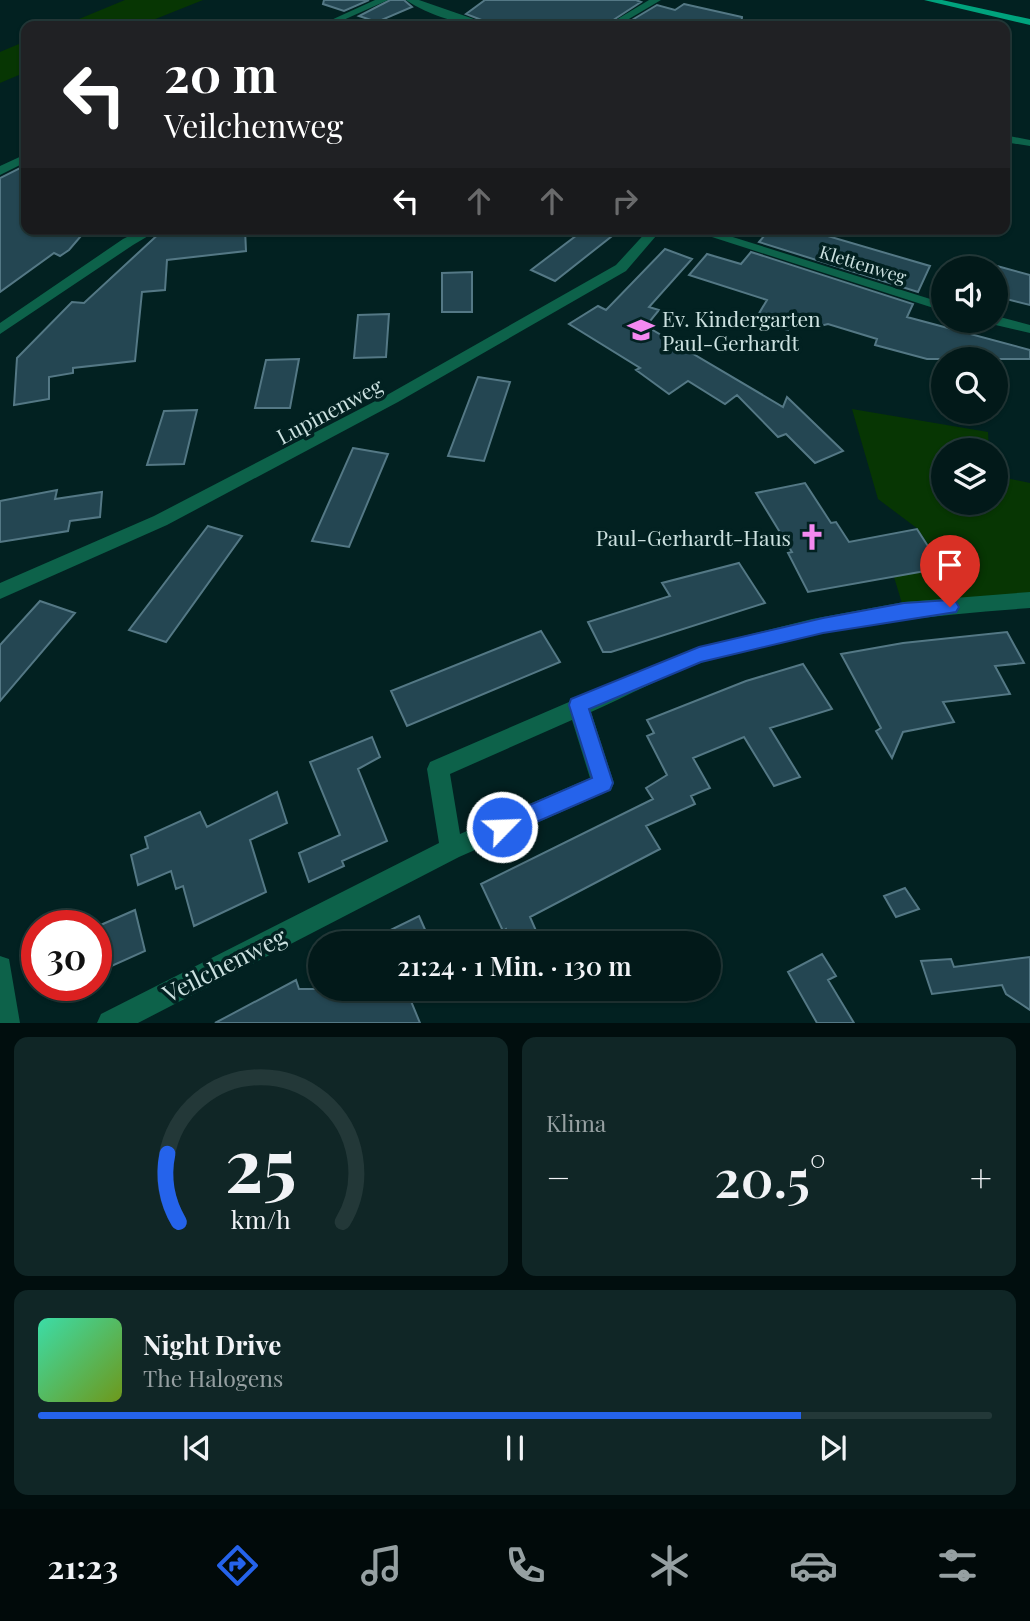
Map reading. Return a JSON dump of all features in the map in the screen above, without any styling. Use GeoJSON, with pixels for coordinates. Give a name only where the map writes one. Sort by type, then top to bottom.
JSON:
{"type":"FeatureCollection","features":[{"type":"Feature","properties":{"kind":"main road"},"geometry":{"type":"LineString","coordinates":[[929,0],[1030,22]]}},
{"type":"Feature","properties":{"kind":"street"},"geometry":{"type":"LineString","coordinates":[[335,21],[383,0]]}},
{"type":"Feature","properties":{"kind":"street"},"geometry":{"type":"LineString","coordinates":[[411,0],[469,21]]}},
{"type":"Feature","properties":{"kind":"street"},"geometry":{"type":"LineString","coordinates":[[620,21],[656,0]]}},
{"type":"Feature","properties":{"kind":"street"},"geometry":{"type":"LineString","coordinates":[[1010,139],[1030,143]]}},
{"type":"Feature","properties":{"kind":"street"},"geometry":{"type":"LineString","coordinates":[[0,171],[21,160]]}},
{"type":"Feature","properties":{"kind":"street"},"geometry":{"type":"LineString","coordinates":[[0,330],[142,235]]}},
{"type":"Feature","properties":{"kind":"street","name":"Lupinenweg"},"geometry":{"type":"LineString","coordinates":[[0,591],[98,552],[338,432],[621,268],[651,235]]}},
{"type":"Feature","properties":{"kind":"street","name":"Klettenweg"},"geometry":{"type":"LineString","coordinates":[[712,235],[931,303]]}},
{"type":"Feature","properties":{"kind":"street"},"geometry":{"type":"LineString","coordinates":[[1008,324],[1030,329]]}},
{"type":"Feature","properties":{"kind":"street"},"geometry":{"type":"LineString","coordinates":[[452,849],[438,769],[578,705],[699,655],[812,627],[904,610],[1030,600]]}},
{"type":"Feature","properties":{"kind":"street","name":"Veilchenweg"},"geometry":{"type":"LineString","coordinates":[[110,1023],[452,849],[603,783],[578,705]]}},
{"type":"Feature","properties":{"kind":"street"},"geometry":{"type":"LineString","coordinates":[[0,968],[7,1023]]}},
{"type":"Feature","properties":{"kind":"green space"},"geometry":{"type":"Polygon","coordinates":[[[125,0],[203,0],[150,21],[74,21],[125,0]]]}},
{"type":"Feature","properties":{"kind":"green space"},"geometry":{"type":"Polygon","coordinates":[[[21,43],[21,74],[0,83],[0,52],[21,43]]]}},
{"type":"Feature","properties":{"kind":"green space"},"geometry":{"type":"Polygon","coordinates":[[[852,409],[988,432],[988,438],[931,438],[931,515],[1008,515],[1008,478],[1030,483],[1030,600],[904,610],[894,577],[943,567],[918,529],[878,499],[852,409]]]}},
{"type":"Feature","properties":{"kind":"building"},"geometry":{"type":"Polygon","coordinates":[[[324,0],[369,0],[344,11],[323,4],[324,0]]]}},
{"type":"Feature","properties":{"kind":"building"},"geometry":{"type":"Polygon","coordinates":[[[390,0],[404,0],[412,7],[379,21],[359,16],[390,0]]]}},
{"type":"Feature","properties":{"kind":"building"},"geometry":{"type":"Polygon","coordinates":[[[485,0],[641,2],[612,21],[484,21],[466,14],[485,0]]]}},
{"type":"Feature","properties":{"kind":"building"},"geometry":{"type":"Polygon","coordinates":[[[684,4],[742,17],[742,21],[630,21],[657,5],[675,10],[684,4]]]}},
{"type":"Feature","properties":{"kind":"building"},"geometry":{"type":"Polygon","coordinates":[[[21,168],[21,235],[82,235],[69,250],[60,256],[54,253],[0,292],[0,178],[21,168]]]}},
{"type":"Feature","properties":{"kind":"building"},"geometry":{"type":"Polygon","coordinates":[[[158,235],[245,235],[246,251],[167,260],[165,290],[142,292],[135,361],[73,368],[73,373],[49,377],[49,399],[14,405],[17,358],[72,302],[84,303],[158,235]]]}},
{"type":"Feature","properties":{"kind":"building"},"geometry":{"type":"Polygon","coordinates":[[[577,235],[613,235],[555,281],[531,270],[577,235]]]}},
{"type":"Feature","properties":{"kind":"building"},"geometry":{"type":"Polygon","coordinates":[[[765,235],[824,235],[930,266],[918,292],[759,242],[765,235]]]}},
{"type":"Feature","properties":{"kind":"building"},"geometry":{"type":"Polygon","coordinates":[[[665,249],[692,259],[649,307],[659,310],[646,326],[783,407],[787,397],[843,451],[815,463],[786,434],[778,437],[737,395],[725,404],[688,381],[669,394],[636,370],[640,368],[569,324],[598,306],[606,310],[665,249]]]}},
{"type":"Feature","properties":{"kind":"building"},"geometry":{"type":"Polygon","coordinates":[[[751,252],[913,304],[907,317],[931,323],[931,333],[967,333],[1030,350],[1030,359],[1008,359],[1008,347],[931,347],[931,359],[927,359],[875,345],[877,339],[828,324],[820,326],[795,318],[788,330],[755,320],[767,300],[689,275],[707,254],[741,264],[751,252]]]}},
{"type":"Feature","properties":{"kind":"building"},"geometry":{"type":"Polygon","coordinates":[[[1008,269],[1030,275],[1030,305],[1008,300],[1008,269]]]}},
{"type":"Feature","properties":{"kind":"building"},"geometry":{"type":"Polygon","coordinates":[[[472,272],[472,312],[442,312],[442,273],[472,272]]]}},
{"type":"Feature","properties":{"kind":"building"},"geometry":{"type":"Polygon","coordinates":[[[389,314],[386,357],[354,358],[358,315],[389,314]]]}},
{"type":"Feature","properties":{"kind":"building"},"geometry":{"type":"Polygon","coordinates":[[[299,359],[290,408],[255,408],[266,360],[299,359]]]}},
{"type":"Feature","properties":{"kind":"building"},"geometry":{"type":"Polygon","coordinates":[[[478,377],[510,382],[484,461],[448,456],[478,377]]]}},
{"type":"Feature","properties":{"kind":"building"},"geometry":{"type":"Polygon","coordinates":[[[197,410],[184,464],[147,465],[164,411],[197,410]]]}},
{"type":"Feature","properties":{"kind":"building"},"geometry":{"type":"Polygon","coordinates":[[[353,448],[388,454],[349,547],[312,541],[353,448]]]}},
{"type":"Feature","properties":{"kind":"building","name":"Paul-Gerhardt-Haus"},"geometry":{"type":"Polygon","coordinates":[[[805,483],[831,523],[836,522],[849,542],[917,529],[942,568],[808,592],[788,553],[792,552],[756,493],[805,483]]]}},
{"type":"Feature","properties":{"kind":"building"},"geometry":{"type":"Polygon","coordinates":[[[57,490],[55,499],[102,492],[100,517],[70,521],[68,531],[0,542],[0,501],[57,490]]]}},
{"type":"Feature","properties":{"kind":"building"},"geometry":{"type":"Polygon","coordinates":[[[208,526],[242,536],[166,642],[129,630],[208,526]]]}},
{"type":"Feature","properties":{"kind":"building"},"geometry":{"type":"Polygon","coordinates":[[[739,563],[765,603],[611,652],[603,652],[588,622],[670,596],[662,583],[739,563]]]}},
{"type":"Feature","properties":{"kind":"building"},"geometry":{"type":"Polygon","coordinates":[[[40,601],[75,613],[0,701],[0,645],[40,601]]]}},
{"type":"Feature","properties":{"kind":"building"},"geometry":{"type":"Polygon","coordinates":[[[541,631],[560,662],[407,726],[391,691],[541,631]]]}},
{"type":"Feature","properties":{"kind":"building"},"geometry":{"type":"Polygon","coordinates":[[[1007,632],[1024,663],[995,666],[1010,694],[943,702],[954,722],[903,732],[892,758],[876,731],[881,728],[841,654],[903,643],[1007,632]]]}},
{"type":"Feature","properties":{"kind":"building"},"geometry":{"type":"Polygon","coordinates":[[[803,664],[832,709],[770,728],[800,777],[774,786],[744,737],[693,758],[710,788],[691,796],[695,804],[646,826],[660,849],[530,917],[536,931],[503,931],[481,884],[653,799],[646,788],[667,775],[647,736],[654,733],[647,720],[746,681],[803,664]]]}},
{"type":"Feature","properties":{"kind":"building"},"geometry":{"type":"Polygon","coordinates":[[[372,737],[380,757],[358,769],[387,841],[342,861],[344,866],[309,882],[299,853],[340,835],[310,762],[372,737]]]}},
{"type":"Feature","properties":{"kind":"building"},"geometry":{"type":"Polygon","coordinates":[[[277,792],[287,823],[250,840],[266,892],[194,926],[183,886],[176,889],[171,871],[138,885],[131,855],[148,848],[145,837],[200,812],[207,827],[277,792]]]}},
{"type":"Feature","properties":{"kind":"building"},"geometry":{"type":"Polygon","coordinates":[[[905,888],[919,909],[896,917],[884,896],[905,888]]]}},
{"type":"Feature","properties":{"kind":"building"},"geometry":{"type":"Polygon","coordinates":[[[135,910],[145,951],[112,966],[112,920],[135,910]]]}},
{"type":"Feature","properties":{"kind":"building"},"geometry":{"type":"Polygon","coordinates":[[[419,916],[426,931],[388,931],[419,916]]]}},
{"type":"Feature","properties":{"kind":"building"},"geometry":{"type":"Polygon","coordinates":[[[822,954],[836,976],[828,980],[854,1023],[817,1023],[788,972],[822,954]]]}},
{"type":"Feature","properties":{"kind":"building"},"geometry":{"type":"Polygon","coordinates":[[[1030,957],[1030,1010],[1006,994],[1002,985],[932,994],[921,961],[951,959],[954,967],[1030,957]]]}},
{"type":"Feature","properties":{"kind":"building"},"geometry":{"type":"Polygon","coordinates":[[[296,980],[299,989],[308,989],[308,1001],[411,1001],[420,1023],[215,1023],[296,980]]]}},
{"type":"Feature","properties":{"kind":"place","name":"Ev. Kindergarten Paul-Gerhardt"},"geometry":{"type":"Point","coordinates":[641,330]}},
{"type":"Feature","properties":{"kind":"place","name":"Paul-Gerhardt-Haus"},"geometry":{"type":"Point","coordinates":[812,537]}},
{"type":"Feature","properties":{"kind":"route"},"geometry":{"type":"LineString","coordinates":[[502,827],[603,783],[578,705],[699,655],[823,625],[904,610],[950,607]]}}]}
